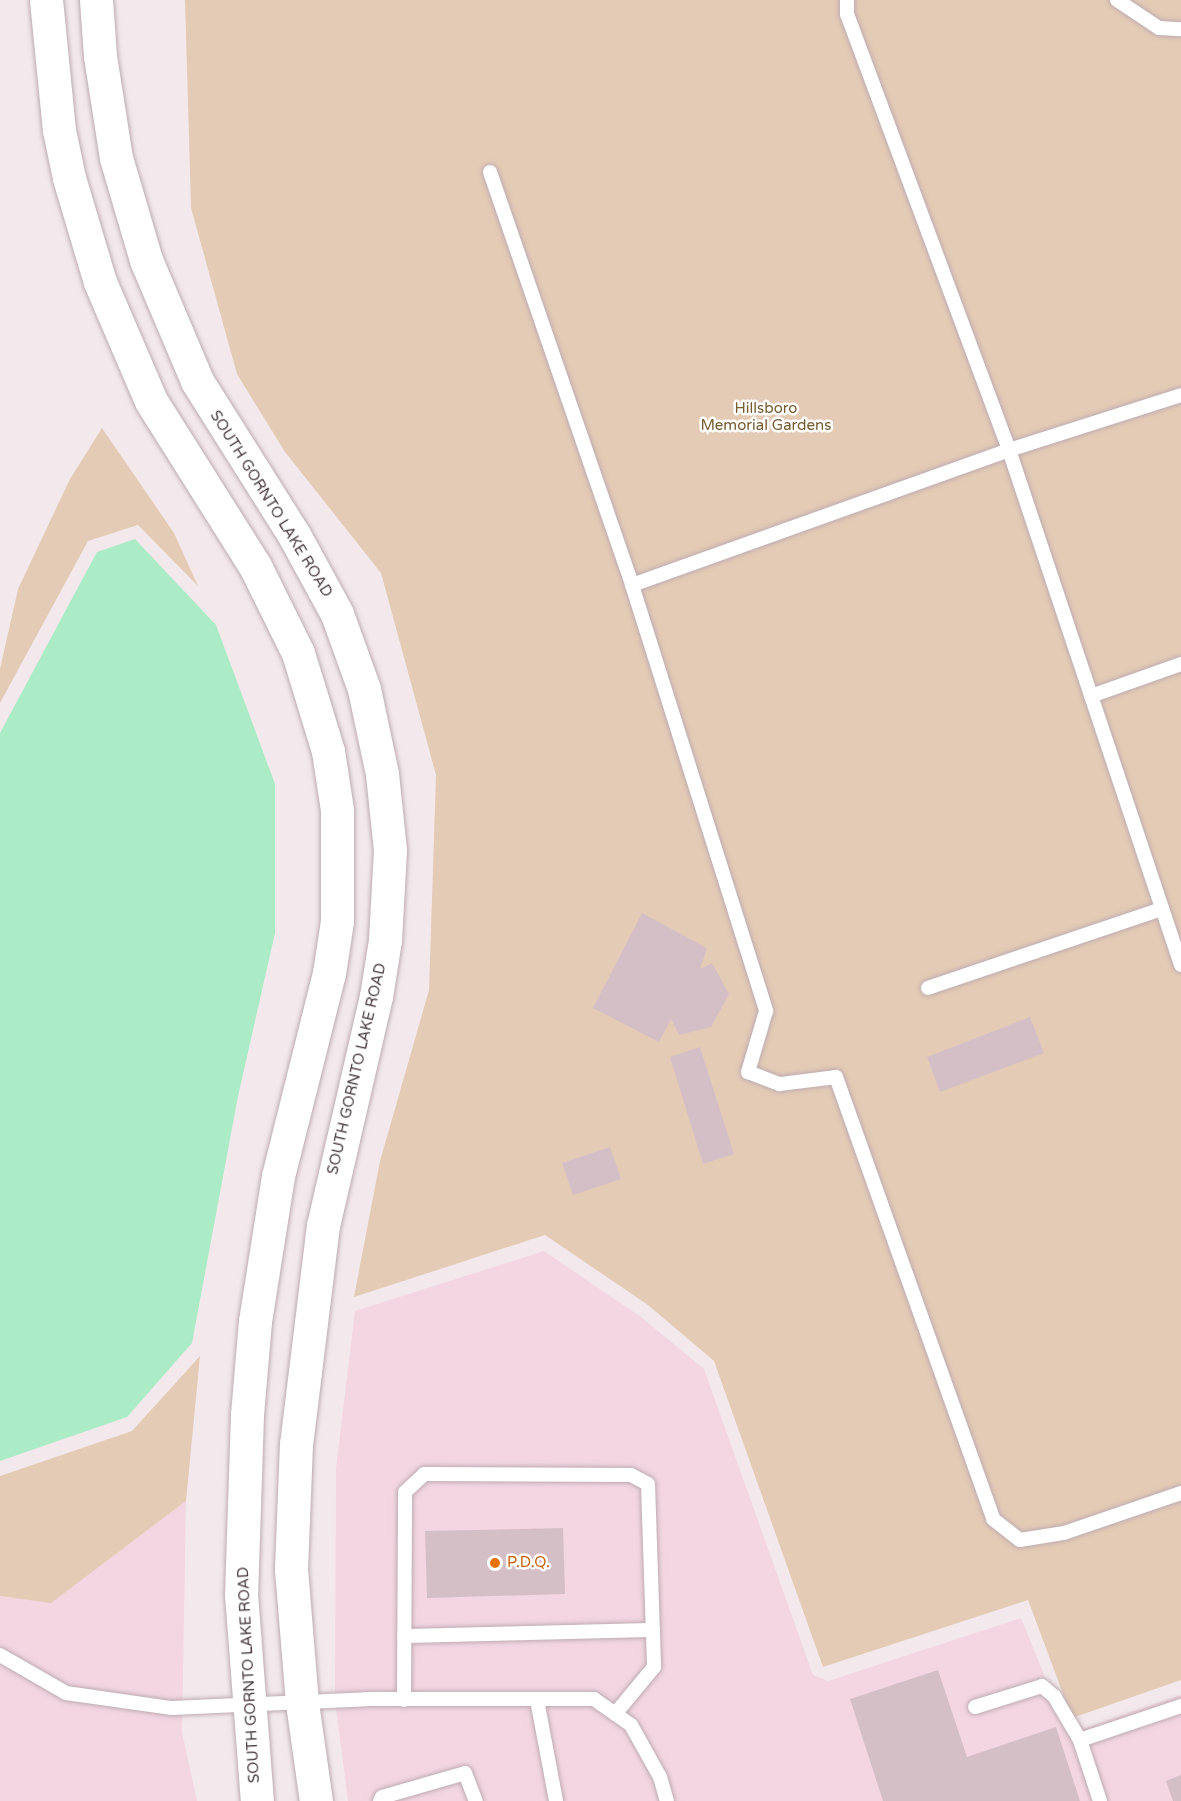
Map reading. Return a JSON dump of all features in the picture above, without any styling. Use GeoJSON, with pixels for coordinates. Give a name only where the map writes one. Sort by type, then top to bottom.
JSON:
{"type":"FeatureCollection","features":[{"type":"Feature","properties":{"kind":"street","name":"SOUTH GORNTO LAKE ROAD"},"geometry":{"type":"LineString","coordinates":[[46,0],[61,140],[100,282],[151,401],[255,566],[298,653],[328,752],[337,810],[337,921],[329,973],[278,1176],[255,1321],[242,1504],[241,1594],[257,1801]]}},
{"type":"Feature","properties":{"kind":"street","name":"SOUTH GORNTO LAKE ROAD"},"geometry":{"type":"LineString","coordinates":[[96,0],[100,56],[116,158],[146,260],[197,381],[294,535],[337,614],[364,689],[382,774],[390,850],[385,940],[376,996],[339,1143],[323,1225],[302,1375],[291,1569],[302,1703],[316,1801]]}},
{"type":"Feature","properties":{"kind":"lane"},"geometry":{"type":"LineString","coordinates":[[847,0],[847,14],[1010,450],[1181,965]]}},
{"type":"Feature","properties":{"kind":"lane"},"geometry":{"type":"LineString","coordinates":[[1117,0],[1159,28],[1181,29]]}},
{"type":"Feature","properties":{"kind":"lane"},"geometry":{"type":"LineString","coordinates":[[490,172],[632,585],[766,1011],[748,1071],[780,1084],[836,1077],[993,1519],[1020,1540],[1064,1533],[1181,1493]]}},
{"type":"Feature","properties":{"kind":"lane"},"geometry":{"type":"LineString","coordinates":[[632,585],[1010,450],[1181,395]]}},
{"type":"Feature","properties":{"kind":"lane"},"geometry":{"type":"LineString","coordinates":[[1091,696],[1181,664]]}},
{"type":"Feature","properties":{"kind":"lane"},"geometry":{"type":"LineString","coordinates":[[928,988],[1162,909]]}},
{"type":"Feature","properties":{"kind":"lane"},"geometry":{"type":"LineString","coordinates":[[404,1700],[405,1491],[424,1474],[631,1475],[648,1484],[654,1667],[615,1714]]}},
{"type":"Feature","properties":{"kind":"lane"},"geometry":{"type":"LineString","coordinates":[[404,1635],[653,1630]]}},
{"type":"Feature","properties":{"kind":"lane"},"geometry":{"type":"LineString","coordinates":[[0,1655],[66,1693],[172,1708],[404,1700],[594,1699],[631,1725],[660,1777],[667,1801]]}},
{"type":"Feature","properties":{"kind":"lane"},"geometry":{"type":"LineString","coordinates":[[975,1707],[1042,1686],[1054,1696],[1080,1740],[1100,1801]]}},
{"type":"Feature","properties":{"kind":"lane"},"geometry":{"type":"LineString","coordinates":[[537,1700],[556,1801]]}},
{"type":"Feature","properties":{"kind":"lane"},"geometry":{"type":"LineString","coordinates":[[1080,1740],[1181,1706]]}},
{"type":"Feature","properties":{"kind":"lane"},"geometry":{"type":"LineString","coordinates":[[380,1801],[382,1797],[465,1773],[476,1801]]}},
{"type":"Feature","properties":{"kind":"shaded area"},"geometry":{"type":"Polygon","coordinates":[[[135,539],[216,625],[275,784],[275,933],[238,1096],[192,1343],[127,1417],[0,1461],[0,733],[97,552],[135,539]]]}},
{"type":"Feature","properties":{"kind":"shaded area"},"geometry":{"type":"Polygon","coordinates":[[[544,1251],[641,1317],[704,1369],[813,1675],[828,1681],[1021,1618],[1066,1729],[1074,1732],[1181,1695],[1181,1801],[348,1801],[335,1700],[336,1468],[355,1311],[544,1251]]]}},
{"type":"Feature","properties":{"kind":"shaded area"},"geometry":{"type":"Polygon","coordinates":[[[186,1501],[182,1732],[197,1801],[0,1801],[0,1596],[51,1602],[186,1501]]]}},
{"type":"Feature","properties":{"kind":"green space","name":"Hillsboro Memorial Gardens"},"geometry":{"type":"Polygon","coordinates":[[[185,0],[1181,0],[1181,1680],[1072,1718],[1028,1600],[823,1667],[714,1361],[648,1305],[545,1235],[354,1297],[380,1161],[429,990],[436,775],[381,573],[285,452],[237,374],[191,208],[185,0]]]}},
{"type":"Feature","properties":{"kind":"green space"},"geometry":{"type":"Polygon","coordinates":[[[102,428],[174,533],[198,586],[138,525],[88,541],[0,703],[0,669],[18,589],[70,479],[102,428]]]}},
{"type":"Feature","properties":{"kind":"green space"},"geometry":{"type":"Polygon","coordinates":[[[200,1356],[186,1501],[51,1603],[0,1596],[0,1476],[132,1431],[200,1356]]]}},
{"type":"Feature","properties":{"kind":"building"},"geometry":{"type":"Polygon","coordinates":[[[642,913],[707,948],[700,969],[712,963],[729,994],[711,1027],[679,1035],[671,1019],[659,1042],[593,1008],[642,913]]]}},
{"type":"Feature","properties":{"kind":"building"},"geometry":{"type":"Polygon","coordinates":[[[1030,1017],[1044,1053],[940,1092],[927,1057],[1030,1017]]]}},
{"type":"Feature","properties":{"kind":"building"},"geometry":{"type":"Polygon","coordinates":[[[700,1047],[734,1154],[703,1164],[670,1057],[700,1047]]]}},
{"type":"Feature","properties":{"kind":"building"},"geometry":{"type":"Polygon","coordinates":[[[610,1147],[621,1179],[573,1195],[562,1163],[610,1147]]]}},
{"type":"Feature","properties":{"kind":"building","name":"P.D.Q."},"geometry":{"type":"Polygon","coordinates":[[[563,1528],[565,1594],[427,1598],[425,1531],[563,1528]]]}},
{"type":"Feature","properties":{"kind":"building"},"geometry":{"type":"Polygon","coordinates":[[[938,1670],[967,1757],[1056,1727],[1080,1801],[883,1801],[850,1699],[938,1670]]]}},
{"type":"Feature","properties":{"kind":"building"},"geometry":{"type":"Polygon","coordinates":[[[1181,1775],[1181,1801],[1173,1801],[1166,1781],[1181,1775]]]}},
{"type":"Feature","properties":{"kind":"place","name":"P.D.Q."},"geometry":{"type":"Point","coordinates":[495,1563]}}]}
